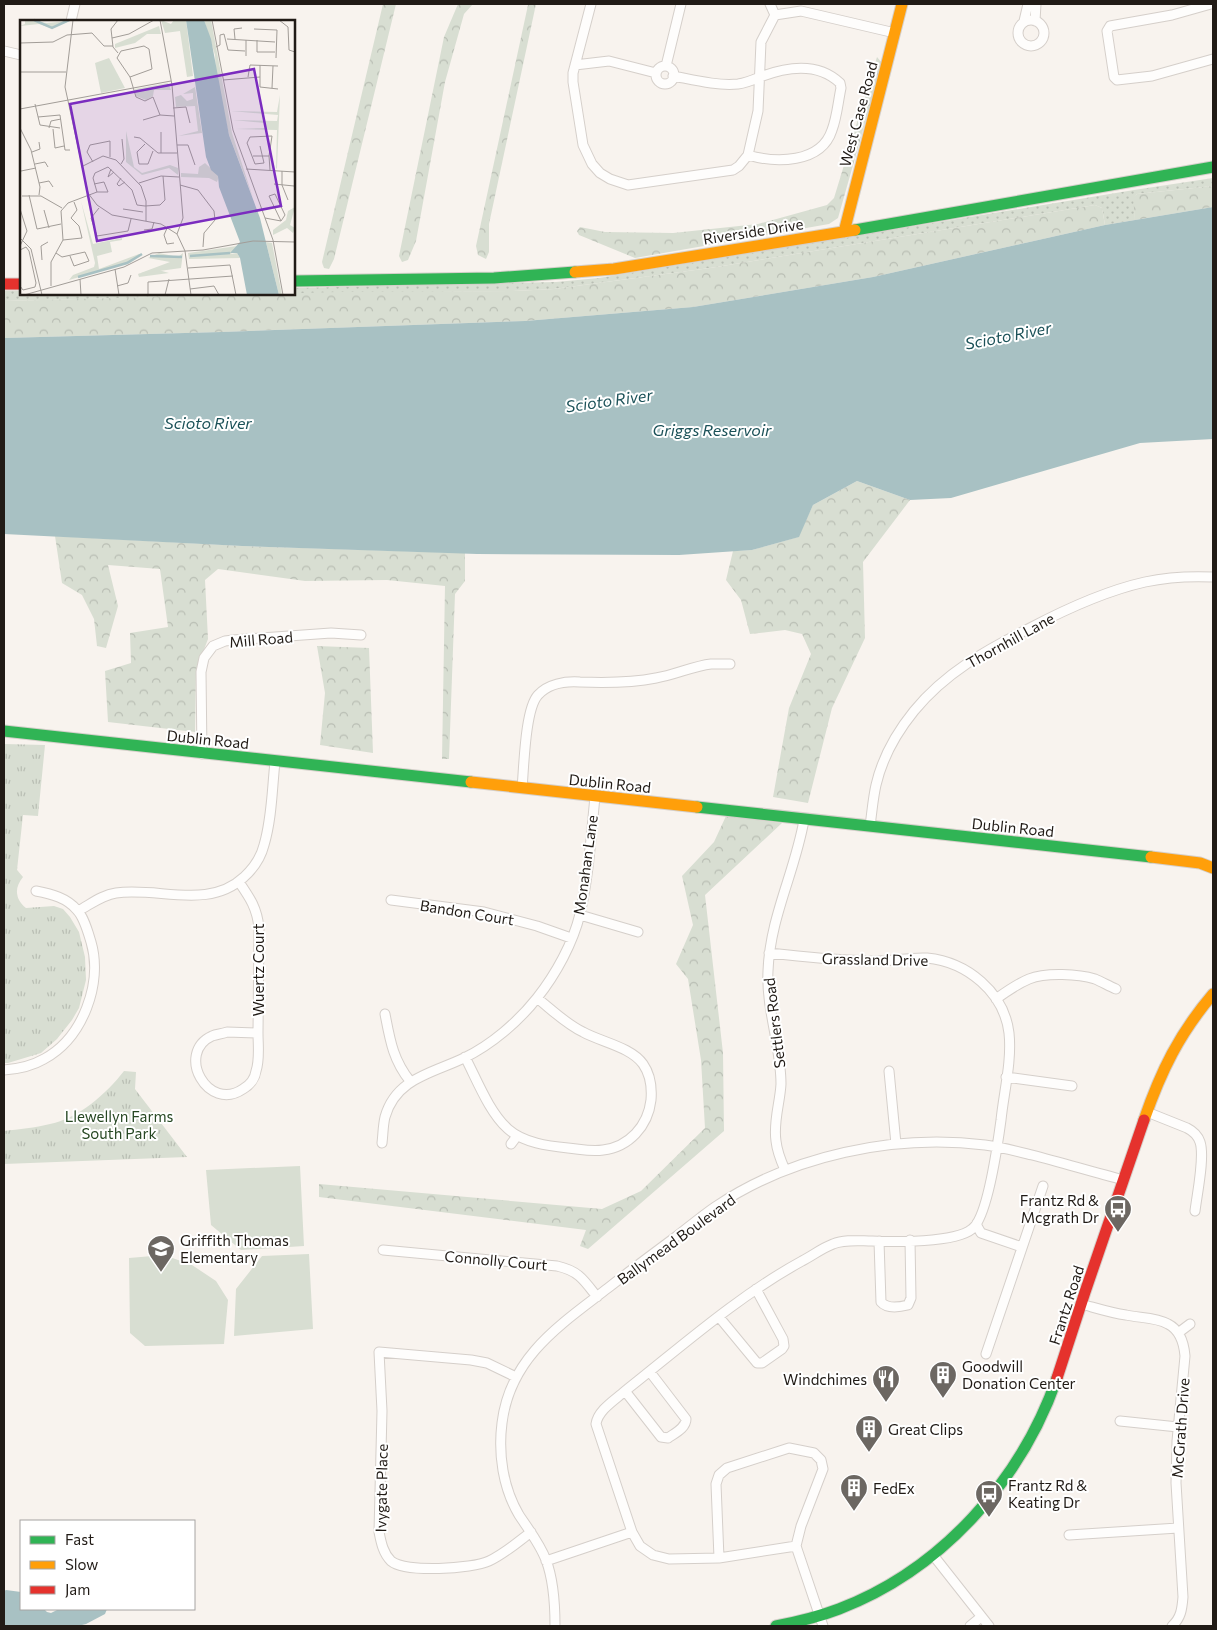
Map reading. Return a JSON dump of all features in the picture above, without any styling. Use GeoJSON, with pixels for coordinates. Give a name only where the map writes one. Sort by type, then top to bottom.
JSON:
{"type":"FeatureCollection","features":[{"type":"Feature","properties":{"kind":"main road","name":"West Case Road"},"geometry":{"type":"LineString","coordinates":[[844,232],[902,4]]}},
{"type":"Feature","properties":{"kind":"main road","name":"Riverside Drive"},"geometry":{"type":"LineString","coordinates":[[295,281],[494,278],[614,269],[844,232],[1213,167]]}},
{"type":"Feature","properties":{"kind":"main road"},"geometry":{"type":"LineString","coordinates":[[4,284],[20,284]]}},
{"type":"Feature","properties":{"kind":"main road","name":"Dublin Road"},"geometry":{"type":"LineString","coordinates":[[4,731],[1200,863],[1213,868]]}},
{"type":"Feature","properties":{"kind":"main road","name":"Frantz Road"},"geometry":{"type":"LineString","coordinates":[[776,1626],[821,1622],[883,1590],[933,1555],[954,1537],[979,1511],[1017,1462],[1056,1381],[1158,1081],[1171,1053],[1187,1028],[1211,1000]]}},
{"type":"Feature","properties":{"kind":"street"},"geometry":{"type":"LineString","coordinates":[[71,20],[75,4]]}},
{"type":"Feature","properties":{"kind":"street"},"geometry":{"type":"LineString","coordinates":[[591,4],[575,65],[573,82],[583,145],[592,164],[600,173],[610,180],[628,184],[733,170],[739,166],[748,155],[758,111],[761,42],[775,15]]}},
{"type":"Feature","properties":{"kind":"street"},"geometry":{"type":"LineString","coordinates":[[666,66],[681,4]]}},
{"type":"Feature","properties":{"kind":"street"},"geometry":{"type":"LineString","coordinates":[[770,4],[775,15]]}},
{"type":"Feature","properties":{"kind":"street"},"geometry":{"type":"LineString","coordinates":[[1024,22],[1035,21],[1042,27],[1044,32],[1041,41],[1032,46],[1023,43],[1020,39],[1019,29],[1024,22],[1028,4]]}},
{"type":"Feature","properties":{"kind":"street"},"geometry":{"type":"LineString","coordinates":[[1035,21],[1036,4]]}},
{"type":"Feature","properties":{"kind":"street"},"geometry":{"type":"LineString","coordinates":[[1211,4],[1172,15],[1110,26],[1107,31],[1115,79],[1152,76],[1213,59]]}},
{"type":"Feature","properties":{"kind":"street"},"geometry":{"type":"LineString","coordinates":[[775,15],[801,11],[895,32]]}},
{"type":"Feature","properties":{"kind":"street"},"geometry":{"type":"LineString","coordinates":[[4,51],[20,55]]}},
{"type":"Feature","properties":{"kind":"street"},"geometry":{"type":"LineString","coordinates":[[575,65],[609,61],[656,73]]}},
{"type":"Feature","properties":{"kind":"street"},"geometry":{"type":"LineString","coordinates":[[662,66],[666,66],[670,68],[673,76],[668,83],[663,83],[659,82],[656,78],[656,73],[662,66]]}},
{"type":"Feature","properties":{"kind":"street"},"geometry":{"type":"LineString","coordinates":[[673,76],[721,84],[746,83],[778,71],[802,67],[828,74],[840,82],[841,88],[832,131],[826,141],[814,152],[794,159],[762,159],[748,155]]}},
{"type":"Feature","properties":{"kind":"street","name":"Thornhill Lane"},"geometry":{"type":"LineString","coordinates":[[870,826],[876,785],[892,746],[914,711],[945,679],[985,651],[1056,614],[1092,599],[1147,581],[1192,576],[1213,576]]}},
{"type":"Feature","properties":{"kind":"street","name":"Mill Road"},"geometry":{"type":"LineString","coordinates":[[202,754],[201,672],[204,658],[213,646],[224,641],[233,640],[331,633],[361,635]]}},
{"type":"Feature","properties":{"kind":"street"},"geometry":{"type":"LineString","coordinates":[[522,788],[528,719],[536,696],[546,688],[554,684],[574,682],[606,683],[656,678],[703,666],[730,664]]}},
{"type":"Feature","properties":{"kind":"street"},"geometry":{"type":"LineString","coordinates":[[78,911],[105,895],[115,893],[140,891],[188,896],[200,895],[226,890],[239,882],[259,859],[264,846],[268,830],[275,762]]}},
{"type":"Feature","properties":{"kind":"street","name":"Monahan Lane"},"geometry":{"type":"LineString","coordinates":[[382,1143],[384,1122],[388,1109],[401,1089],[410,1081],[465,1057],[494,1039],[537,998],[561,962],[580,915],[595,797]]}},
{"type":"Feature","properties":{"kind":"street","name":"Settlers Road"},"geometry":{"type":"LineString","coordinates":[[785,1170],[778,1152],[776,1136],[780,1059],[768,993],[768,972],[775,918],[796,858],[804,820]]}},
{"type":"Feature","properties":{"kind":"street","name":"Wuertz Court"},"geometry":{"type":"LineString","coordinates":[[239,882],[253,903],[258,916],[258,1033],[256,1072],[248,1086],[241,1091],[224,1094],[209,1089],[203,1083],[196,1068],[198,1052],[207,1039],[227,1032],[258,1033]]}},
{"type":"Feature","properties":{"kind":"street"},"geometry":{"type":"LineString","coordinates":[[4,1070],[19,1068],[45,1058],[69,1038],[81,1021],[90,995],[94,952],[78,911],[57,895],[36,891]]}},
{"type":"Feature","properties":{"kind":"street","name":"Bandon Court"},"geometry":{"type":"LineString","coordinates":[[391,900],[484,912],[537,926],[571,938]]}},
{"type":"Feature","properties":{"kind":"street"},"geometry":{"type":"LineString","coordinates":[[580,915],[638,932]]}},
{"type":"Feature","properties":{"kind":"street","name":"Grassland Drive"},"geometry":{"type":"LineString","coordinates":[[770,953],[818,959],[877,961],[928,958],[967,971],[979,979],[996,999],[1002,1008],[1008,1031],[1009,1045],[998,1147],[988,1191],[977,1223]]}},
{"type":"Feature","properties":{"kind":"street"},"geometry":{"type":"LineString","coordinates":[[996,999],[1016,985],[1031,978],[1050,975],[1072,975],[1094,979],[1116,989]]}},
{"type":"Feature","properties":{"kind":"street"},"geometry":{"type":"LineString","coordinates":[[465,1057],[500,1120],[517,1136],[539,1144],[595,1151],[621,1145],[636,1134],[645,1121],[650,1107],[651,1085],[643,1064],[636,1056],[581,1032],[537,998]]}},
{"type":"Feature","properties":{"kind":"street"},"geometry":{"type":"LineString","coordinates":[[385,1014],[397,1063],[410,1081]]}},
{"type":"Feature","properties":{"kind":"street"},"geometry":{"type":"LineString","coordinates":[[889,1070],[896,1144]]}},
{"type":"Feature","properties":{"kind":"street"},"geometry":{"type":"LineString","coordinates":[[1006,1077],[1072,1086]]}},
{"type":"Feature","properties":{"kind":"street"},"geometry":{"type":"LineString","coordinates":[[1147,1112],[1192,1130],[1199,1139],[1202,1155],[1195,1211]]}},
{"type":"Feature","properties":{"kind":"street"},"geometry":{"type":"LineString","coordinates":[[510,1144],[517,1136]]}},
{"type":"Feature","properties":{"kind":"street","name":"Ballymead Boulevard"},"geometry":{"type":"LineString","coordinates":[[555,1626],[555,1604],[546,1561],[531,1532],[518,1513],[511,1498],[502,1467],[502,1421],[509,1395],[524,1363],[540,1343],[597,1297],[716,1206],[785,1170],[818,1159],[896,1144],[957,1143],[998,1147],[1124,1180]]}},
{"type":"Feature","properties":{"kind":"street"},"geometry":{"type":"LineString","coordinates":[[986,1354],[1044,1186]]}},
{"type":"Feature","properties":{"kind":"street"},"geometry":{"type":"LineString","coordinates":[[796,1546],[719,1558],[669,1559],[653,1555],[640,1546],[632,1532],[596,1424],[597,1418],[625,1391],[756,1289],[776,1275],[834,1243],[940,1239],[965,1233],[977,1223]]}},
{"type":"Feature","properties":{"kind":"street"},"geometry":{"type":"LineString","coordinates":[[977,1223],[981,1232],[1022,1247]]}},
{"type":"Feature","properties":{"kind":"street"},"geometry":{"type":"LineString","coordinates":[[879,1241],[881,1302],[886,1306],[897,1306],[908,1305],[910,1302],[910,1240]]}},
{"type":"Feature","properties":{"kind":"street","name":"Connolly Court"},"geometry":{"type":"LineString","coordinates":[[383,1250],[558,1266],[570,1269],[581,1276],[597,1297]]}},
{"type":"Feature","properties":{"kind":"street"},"geometry":{"type":"LineString","coordinates":[[719,1317],[757,1363],[762,1363],[782,1349],[784,1346],[783,1339],[756,1289]]}},
{"type":"Feature","properties":{"kind":"street"},"geometry":{"type":"LineString","coordinates":[[1081,1304],[1118,1314],[1157,1320],[1169,1324],[1178,1333],[1190,1324]]}},
{"type":"Feature","properties":{"kind":"street","name":"McGrath Drive"},"geometry":{"type":"LineString","coordinates":[[1173,1626],[1182,1612],[1183,1597],[1176,1483],[1178,1427],[1185,1356],[1184,1344],[1178,1333]]}},
{"type":"Feature","properties":{"kind":"street","name":"Ivygate Place"},"geometry":{"type":"LineString","coordinates":[[516,1377],[487,1363],[471,1360],[379,1352],[382,1411],[380,1532],[382,1547],[391,1561],[407,1568],[463,1567],[488,1561],[531,1532]]}},
{"type":"Feature","properties":{"kind":"street"},"geometry":{"type":"LineString","coordinates":[[625,1391],[662,1437],[668,1438],[684,1426],[686,1419],[650,1372]]}},
{"type":"Feature","properties":{"kind":"street"},"geometry":{"type":"LineString","coordinates":[[1120,1421],[1178,1427]]}},
{"type":"Feature","properties":{"kind":"street"},"geometry":{"type":"LineString","coordinates":[[719,1558],[716,1484],[719,1475],[726,1468],[790,1448],[814,1452],[821,1460],[823,1469],[801,1526],[796,1546],[821,1622]]}},
{"type":"Feature","properties":{"kind":"street"},"geometry":{"type":"LineString","coordinates":[[1069,1535],[1178,1528]]}},
{"type":"Feature","properties":{"kind":"street"},"geometry":{"type":"LineString","coordinates":[[546,1561],[632,1532]]}},
{"type":"Feature","properties":{"kind":"street"},"geometry":{"type":"LineString","coordinates":[[933,1555],[989,1626]]}},
{"type":"Feature","properties":{"kind":"street"},"geometry":{"type":"LineString","coordinates":[[970,1626],[981,1617]]}},
{"type":"Feature","properties":{"kind":"green space"},"geometry":{"type":"Polygon","coordinates":[[[383,4],[396,4],[334,259],[329,269],[324,268],[322,262],[383,4]]]}},
{"type":"Feature","properties":{"kind":"green space"},"geometry":{"type":"Polygon","coordinates":[[[458,4],[473,4],[464,14],[445,82],[416,241],[408,260],[402,262],[399,256],[444,37],[458,4]]]}},
{"type":"Feature","properties":{"kind":"green space"},"geometry":{"type":"Polygon","coordinates":[[[526,4],[536,4],[489,224],[489,252],[486,259],[478,255],[476,246],[528,5],[526,4]]]}},
{"type":"Feature","properties":{"kind":"green space"},"geometry":{"type":"Polygon","coordinates":[[[877,57],[882,63],[838,218],[829,224],[635,258],[579,235],[577,231],[580,227],[605,232],[673,233],[758,224],[827,205],[834,198],[877,57]]]}},
{"type":"Feature","properties":{"kind":"green space"},"geometry":{"type":"Polygon","coordinates":[[[1213,178],[1213,186],[1137,194],[1134,197],[1135,220],[1105,225],[1102,208],[1095,205],[710,268],[554,289],[295,294],[295,288],[556,282],[599,278],[1213,178]]]}},
{"type":"Feature","properties":{"kind":"green space"},"geometry":{"type":"Polygon","coordinates":[[[1213,186],[1213,207],[1135,220],[1133,197],[1137,194],[1213,186]]]}},
{"type":"Feature","properties":{"kind":"green space"},"geometry":{"type":"Polygon","coordinates":[[[1095,205],[1102,208],[1105,225],[873,277],[693,307],[525,321],[4,338],[4,301],[295,295],[295,293],[337,292],[513,291],[554,289],[710,268],[1095,205]]]}},
{"type":"Feature","properties":{"kind":"green space"},"geometry":{"type":"Polygon","coordinates":[[[4,291],[20,291],[20,295],[246,295],[4,301],[4,291]]]}},
{"type":"Feature","properties":{"kind":"green space"},"geometry":{"type":"Polygon","coordinates":[[[857,481],[910,500],[863,562],[865,638],[832,708],[808,803],[773,797],[789,708],[811,654],[802,634],[785,630],[750,634],[741,600],[726,580],[733,551],[752,550],[798,537],[813,505],[857,481]]]}},
{"type":"Feature","properties":{"kind":"green space"},"geometry":{"type":"Polygon","coordinates":[[[55,536],[242,546],[465,553],[465,581],[455,594],[449,759],[442,759],[445,586],[387,580],[305,581],[218,569],[205,580],[208,639],[196,671],[195,732],[108,722],[105,671],[131,663],[130,633],[168,627],[160,569],[108,565],[118,606],[106,648],[97,646],[94,619],[82,595],[62,583],[55,536]]]}},
{"type":"Feature","properties":{"kind":"green space"},"geometry":{"type":"Polygon","coordinates":[[[317,646],[369,648],[373,753],[320,745],[325,693],[317,646]]]}},
{"type":"Feature","properties":{"kind":"green space"},"geometry":{"type":"Polygon","coordinates":[[[4,744],[45,745],[38,816],[23,815],[17,870],[23,877],[18,885],[17,893],[22,905],[26,908],[54,906],[63,909],[70,917],[79,932],[85,957],[86,980],[79,1008],[57,1039],[41,1053],[8,1063],[4,1063],[4,744]]]}},
{"type":"Feature","properties":{"kind":"green space"},"geometry":{"type":"Polygon","coordinates":[[[726,816],[782,823],[705,895],[723,1053],[724,1131],[588,1249],[580,1246],[586,1230],[319,1197],[319,1184],[602,1209],[641,1191],[705,1128],[701,1060],[688,979],[676,964],[693,925],[682,876],[714,842],[726,816]]]}},
{"type":"Feature","properties":{"kind":"green space","name":"Llewellyn Farms South Park"},"geometry":{"type":"Polygon","coordinates":[[[124,1071],[136,1072],[135,1089],[187,1157],[4,1164],[4,1131],[61,1121],[81,1111],[109,1088],[124,1071]]]}},
{"type":"Feature","properties":{"kind":"green space"},"geometry":{"type":"Polygon","coordinates":[[[300,1166],[304,1246],[241,1250],[211,1225],[206,1170],[300,1166]]]}},
{"type":"Feature","properties":{"kind":"green space"},"geometry":{"type":"Polygon","coordinates":[[[309,1254],[313,1329],[234,1336],[236,1289],[262,1256],[309,1254]]]}},
{"type":"Feature","properties":{"kind":"green space"},"geometry":{"type":"Polygon","coordinates":[[[164,1255],[192,1265],[216,1281],[228,1300],[224,1344],[145,1346],[130,1333],[129,1258],[164,1255]]]}},
{"type":"Feature","properties":{"kind":"water","name":"Griggs Reservoir"},"geometry":{"type":"Polygon","coordinates":[[[1213,207],[1213,439],[1140,443],[951,498],[910,500],[857,481],[813,505],[799,537],[752,550],[679,555],[477,554],[242,546],[4,534],[4,338],[525,321],[693,307],[873,277],[1105,225],[1213,207]]]}},
{"type":"Feature","properties":{"kind":"water"},"geometry":{"type":"Polygon","coordinates":[[[4,1591],[20,1592],[20,1610],[45,1610],[51,1613],[57,1610],[107,1610],[105,1614],[78,1626],[4,1626],[4,1591]]]}},
{"type":"Feature","properties":{"kind":"traffic: fast"},"geometry":{"type":"LineString","coordinates":[[855,230],[1213,167]]}},
{"type":"Feature","properties":{"kind":"traffic: fast"},"geometry":{"type":"LineString","coordinates":[[295,281],[494,278],[575,272]]}},
{"type":"Feature","properties":{"kind":"traffic: fast"},"geometry":{"type":"LineString","coordinates":[[4,731],[471,782]]}},
{"type":"Feature","properties":{"kind":"traffic: fast"},"geometry":{"type":"LineString","coordinates":[[697,807],[1151,857]]}},
{"type":"Feature","properties":{"kind":"traffic: fast"},"geometry":{"type":"LineString","coordinates":[[776,1626],[831,1612],[876,1592],[911,1571],[943,1546],[973,1517],[999,1486],[1022,1452],[1041,1416],[1057,1378]]}},
{"type":"Feature","properties":{"kind":"traffic: slow"},"geometry":{"type":"LineString","coordinates":[[844,232],[902,4]]}},
{"type":"Feature","properties":{"kind":"traffic: slow"},"geometry":{"type":"LineString","coordinates":[[575,272],[614,269],[855,230]]}},
{"type":"Feature","properties":{"kind":"traffic: slow"},"geometry":{"type":"LineString","coordinates":[[471,782],[697,807]]}},
{"type":"Feature","properties":{"kind":"traffic: slow"},"geometry":{"type":"LineString","coordinates":[[1151,857],[1200,863],[1213,868]]}},
{"type":"Feature","properties":{"kind":"traffic: slow"},"geometry":{"type":"LineString","coordinates":[[1144,1120],[1157,1085],[1172,1054],[1190,1024],[1213,994]]}},
{"type":"Feature","properties":{"kind":"traffic: jam"},"geometry":{"type":"LineString","coordinates":[[4,284],[20,284]]}},
{"type":"Feature","properties":{"kind":"traffic: jam"},"geometry":{"type":"LineString","coordinates":[[1057,1378],[1144,1120]]}},
{"type":"Feature","properties":{"kind":"place","name":"Frantz Rd & Mcgrath Dr"},"geometry":{"type":"Point","coordinates":[1118,1233]}},
{"type":"Feature","properties":{"kind":"place","name":"Griffith Thomas Elementary"},"geometry":{"type":"Point","coordinates":[161,1273]}},
{"type":"Feature","properties":{"kind":"place","name":"Goodwill Donation Center"},"geometry":{"type":"Point","coordinates":[943,1399]}},
{"type":"Feature","properties":{"kind":"place","name":"Windchimes"},"geometry":{"type":"Point","coordinates":[886,1403]}},
{"type":"Feature","properties":{"kind":"place","name":"Great Clips"},"geometry":{"type":"Point","coordinates":[869,1453]}},
{"type":"Feature","properties":{"kind":"place","name":"FedEx"},"geometry":{"type":"Point","coordinates":[854,1512]}},
{"type":"Feature","properties":{"kind":"place","name":"Frantz Rd & Keating Dr"},"geometry":{"type":"Point","coordinates":[989,1518]}},
{"type":"Feature","properties":{"kind":"water label","name":"Scioto River"},"geometry":{"type":"Point","coordinates":[1008,335]}},
{"type":"Feature","properties":{"kind":"water label","name":"Scioto River"},"geometry":{"type":"Point","coordinates":[609,400]}},
{"type":"Feature","properties":{"kind":"water label","name":"Scioto River"},"geometry":{"type":"Point","coordinates":[208,422]}}]}
